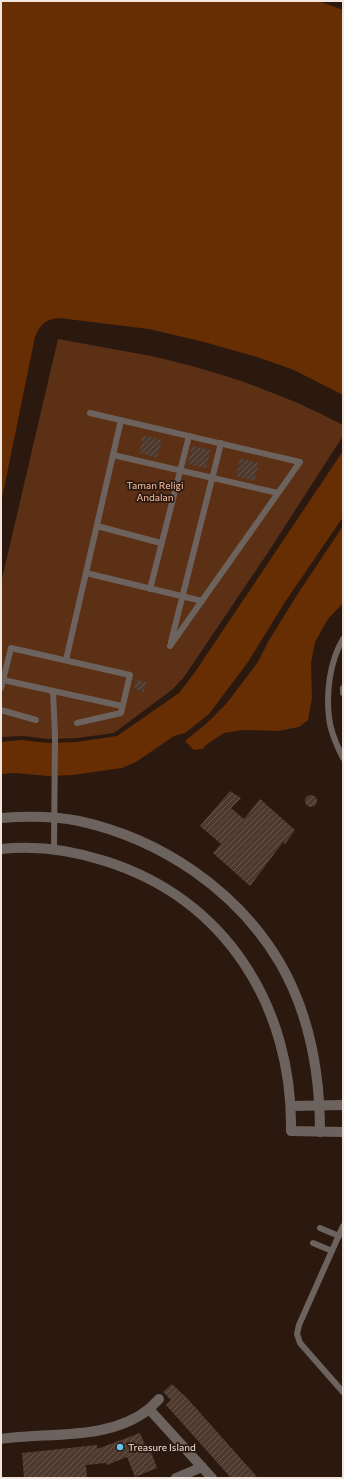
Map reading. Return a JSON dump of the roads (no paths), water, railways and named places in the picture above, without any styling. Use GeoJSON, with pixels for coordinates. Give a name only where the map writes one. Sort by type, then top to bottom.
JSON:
{"type":"FeatureCollection","features":[{"type":"Feature","properties":{"kind":"street"},"geometry":{"type":"LineString","coordinates":[[1,818],[54,818],[79,821],[131,837],[191,868],[242,913],[260,934],[280,963],[296,997],[308,1031],[316,1068],[320,1105],[320,1132]]}},
{"type":"Feature","properties":{"kind":"street"},"geometry":{"type":"LineString","coordinates":[[1,849],[40,847],[54,848],[89,855],[125,867],[157,882],[194,908],[224,937],[248,969],[269,1010],[281,1044],[289,1081],[291,1131],[343,1132]]}},
{"type":"Feature","properties":{"kind":"street"},"geometry":{"type":"LineString","coordinates":[[291,1106],[343,1105]]}},
{"type":"Feature","properties":{"kind":"street"},"geometry":{"type":"LineString","coordinates":[[1,1439],[100,1431],[140,1416],[160,1399]]}},
{"type":"Feature","properties":{"kind":"street"},"geometry":{"type":"LineString","coordinates":[[150,1409],[212,1478]]}},
{"type":"Feature","properties":{"kind":"street"},"geometry":{"type":"LineString","coordinates":[[176,1478],[202,1467]]}},
{"type":"Feature","properties":{"kind":"lane"},"geometry":{"type":"LineString","coordinates":[[90,413],[221,443],[300,462],[170,646],[221,443]]}},
{"type":"Feature","properties":{"kind":"lane"},"geometry":{"type":"LineString","coordinates":[[66,660],[121,420]]}},
{"type":"Feature","properties":{"kind":"lane"},"geometry":{"type":"LineString","coordinates":[[150,589],[189,436]]}},
{"type":"Feature","properties":{"kind":"lane"},"geometry":{"type":"LineString","coordinates":[[113,455],[278,492]]}},
{"type":"Feature","properties":{"kind":"lane"},"geometry":{"type":"LineString","coordinates":[[97,526],[161,543]]}},
{"type":"Feature","properties":{"kind":"lane"},"geometry":{"type":"LineString","coordinates":[[86,573],[202,602]]}},
{"type":"Feature","properties":{"kind":"lane"},"geometry":{"type":"LineString","coordinates":[[343,639],[338,647],[329,682],[328,718],[337,747],[343,758]]}},
{"type":"Feature","properties":{"kind":"lane"},"geometry":{"type":"LineString","coordinates":[[1,688],[11,648],[130,675],[121,713],[76,723]]}},
{"type":"Feature","properties":{"kind":"lane"},"geometry":{"type":"LineString","coordinates":[[3,680],[122,706]]}},
{"type":"Feature","properties":{"kind":"lane"},"geometry":{"type":"LineString","coordinates":[[343,688],[343,693]]}},
{"type":"Feature","properties":{"kind":"lane"},"geometry":{"type":"LineString","coordinates":[[53,691],[55,735],[54,848]]}},
{"type":"Feature","properties":{"kind":"lane"},"geometry":{"type":"LineString","coordinates":[[1,710],[36,720]]}},
{"type":"Feature","properties":{"kind":"lane"},"geometry":{"type":"LineString","coordinates":[[343,1226],[299,1325],[297,1334],[300,1343],[343,1392]]}},
{"type":"Feature","properties":{"kind":"lane"},"geometry":{"type":"LineString","coordinates":[[320,1228],[339,1236]]}},
{"type":"Feature","properties":{"kind":"lane"},"geometry":{"type":"LineString","coordinates":[[313,1243],[332,1251]]}},
{"type":"Feature","properties":{"kind":"place","name":"Treasure Island"},"geometry":{"type":"Point","coordinates":[120,1447]}},
{"type":"Feature","properties":{"kind":"park label","name":"Taman Religi Andalan"},"geometry":{"type":"Point","coordinates":[155,490]}}]}
